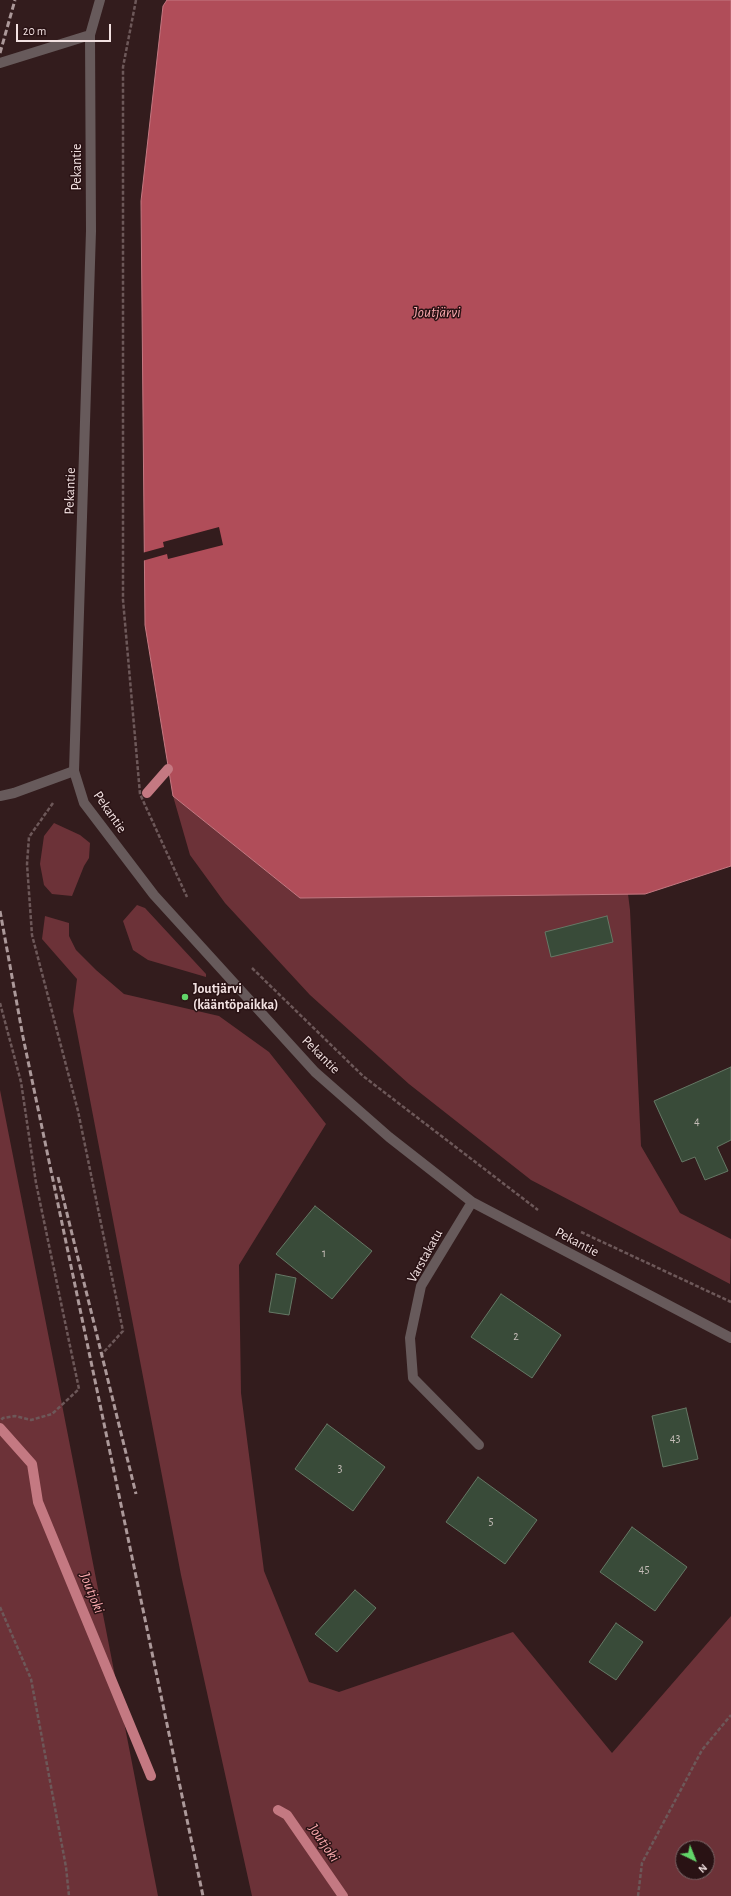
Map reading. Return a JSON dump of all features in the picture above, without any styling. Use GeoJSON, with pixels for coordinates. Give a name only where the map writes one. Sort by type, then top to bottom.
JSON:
{"type":"FeatureCollection","features":[{"type":"Feature","properties":{"kind":"street","name":"Pekantie"},"geometry":{"type":"LineString","coordinates":[[100,0],[90,35],[92,231],[74,771],[84,803],[154,894],[315,1072],[389,1137],[472,1202],[731,1338]]}},
{"type":"Feature","properties":{"kind":"street"},"geometry":{"type":"LineString","coordinates":[[0,63],[90,35]]}},
{"type":"Feature","properties":{"kind":"street"},"geometry":{"type":"LineString","coordinates":[[0,796],[14,793],[74,771]]}},
{"type":"Feature","properties":{"kind":"street","name":"Varstakatu"},"geometry":{"type":"LineString","coordinates":[[472,1202],[421,1286],[410,1338],[414,1378],[479,1445]]}},
{"type":"Feature","properties":{"kind":"path"},"geometry":{"type":"LineString","coordinates":[[136,0],[123,67],[123,600],[140,794],[190,903]]}},
{"type":"Feature","properties":{"kind":"path"},"geometry":{"type":"LineString","coordinates":[[74,771],[30,837],[26,864],[32,935],[78,1111],[123,1331],[102,1354]]}},
{"type":"Feature","properties":{"kind":"path"},"geometry":{"type":"LineString","coordinates":[[250,965],[363,1076],[539,1210]]}},
{"type":"Feature","properties":{"kind":"path"},"geometry":{"type":"LineString","coordinates":[[0,1003],[21,1082],[36,1183],[79,1389],[52,1414],[31,1420],[15,1416],[3,1418],[0,1421]]}},
{"type":"Feature","properties":{"kind":"path"},"geometry":{"type":"LineString","coordinates":[[574,1229],[731,1302]]}},
{"type":"Feature","properties":{"kind":"path"},"geometry":{"type":"LineString","coordinates":[[0,1607],[31,1679],[66,1867],[69,1896]]}},
{"type":"Feature","properties":{"kind":"path"},"geometry":{"type":"LineString","coordinates":[[638,1896],[642,1863],[702,1750],[731,1715]]}},
{"type":"Feature","properties":{"kind":"shaded area"},"geometry":{"type":"Polygon","coordinates":[[[173,796],[300,898],[628,894],[641,1146],[680,1213],[731,1239],[730,1284],[531,1180],[409,1084],[310,995],[225,903],[190,855],[173,796]]]}},
{"type":"Feature","properties":{"kind":"shaded area"},"geometry":{"type":"Polygon","coordinates":[[[54,823],[80,835],[90,843],[89,858],[84,866],[72,896],[52,894],[44,885],[40,864],[44,836],[54,823]]]}},
{"type":"Feature","properties":{"kind":"shaded area"},"geometry":{"type":"Polygon","coordinates":[[[137,905],[145,908],[206,974],[206,977],[148,960],[133,950],[123,921],[137,905]]]}},
{"type":"Feature","properties":{"kind":"shaded area"},"geometry":{"type":"Polygon","coordinates":[[[45,916],[69,923],[69,936],[76,950],[96,970],[124,994],[219,1016],[269,1052],[326,1124],[239,1265],[241,1393],[264,1571],[309,1682],[339,1692],[513,1632],[612,1753],[731,1616],[731,1896],[252,1896],[181,1575],[73,1011],[77,979],[42,939],[45,916]]]}},
{"type":"Feature","properties":{"kind":"shaded area"},"geometry":{"type":"Polygon","coordinates":[[[0,1090],[56,1374],[158,1896],[0,1896],[0,1090]]]}},
{"type":"Feature","properties":{"kind":"water","name":"Joutjärvi"},"geometry":{"type":"Polygon","coordinates":[[[167,0],[731,0],[731,866],[645,894],[300,898],[173,796],[145,625],[141,201],[163,6],[167,0]]]}},
{"type":"Feature","properties":{"kind":"pier"},"geometry":{"type":"Polygon","coordinates":[[[219,527],[223,545],[168,559],[167,554],[142,561],[142,553],[164,547],[163,542],[219,527]]]}},
{"type":"Feature","properties":{"kind":"building"},"geometry":{"type":"Polygon","coordinates":[[[607,916],[613,942],[551,957],[545,932],[607,916]]]}},
{"type":"Feature","properties":{"kind":"building"},"geometry":{"type":"Polygon","coordinates":[[[731,1067],[731,1140],[717,1147],[728,1171],[705,1180],[695,1157],[682,1162],[654,1101],[731,1067]]]}},
{"type":"Feature","properties":{"kind":"building"},"geometry":{"type":"Polygon","coordinates":[[[315,1206],[372,1251],[332,1299],[276,1254],[315,1206]]]}},
{"type":"Feature","properties":{"kind":"building"},"geometry":{"type":"Polygon","coordinates":[[[276,1274],[296,1278],[289,1315],[269,1312],[276,1274]]]}},
{"type":"Feature","properties":{"kind":"building"},"geometry":{"type":"Polygon","coordinates":[[[501,1294],[561,1335],[532,1378],[471,1337],[501,1294]]]}},
{"type":"Feature","properties":{"kind":"building"},"geometry":{"type":"Polygon","coordinates":[[[686,1408],[698,1459],[663,1467],[652,1416],[686,1408]]]}},
{"type":"Feature","properties":{"kind":"building"},"geometry":{"type":"Polygon","coordinates":[[[327,1424],[385,1467],[353,1511],[295,1469],[327,1424]]]}},
{"type":"Feature","properties":{"kind":"building"},"geometry":{"type":"Polygon","coordinates":[[[478,1477],[537,1520],[505,1564],[446,1522],[478,1477]]]}},
{"type":"Feature","properties":{"kind":"building"},"geometry":{"type":"Polygon","coordinates":[[[632,1527],[687,1567],[655,1611],[600,1572],[632,1527]]]}},
{"type":"Feature","properties":{"kind":"building"},"geometry":{"type":"Polygon","coordinates":[[[355,1590],[376,1608],[337,1652],[315,1634],[355,1590]]]}},
{"type":"Feature","properties":{"kind":"building"},"geometry":{"type":"Polygon","coordinates":[[[616,1623],[643,1642],[616,1680],[589,1662],[616,1623]]]}},
{"type":"Feature","properties":{"kind":"waterway","name":"Joutjoki"},"geometry":{"type":"LineString","coordinates":[[147,793],[168,769]]}},
{"type":"Feature","properties":{"kind":"waterway","name":"Joutjoki"},"geometry":{"type":"LineString","coordinates":[[0,1428],[32,1464],[38,1502],[151,1776]]}},
{"type":"Feature","properties":{"kind":"waterway","name":"Joutjoki"},"geometry":{"type":"LineString","coordinates":[[278,1810],[287,1815],[343,1896]]}},
{"type":"Feature","properties":{"kind":"railway"},"geometry":{"type":"LineString","coordinates":[[0,53],[15,0]]}},
{"type":"Feature","properties":{"kind":"railway"},"geometry":{"type":"LineString","coordinates":[[0,911],[23,1037],[203,1896]]}},
{"type":"Feature","properties":{"kind":"railway"},"geometry":{"type":"LineString","coordinates":[[58,1177],[136,1494]]}},
{"type":"Feature","properties":{"kind":"place","name":"Joutjärvi (kääntöpaikka)"},"geometry":{"type":"Point","coordinates":[185,997]}}]}
